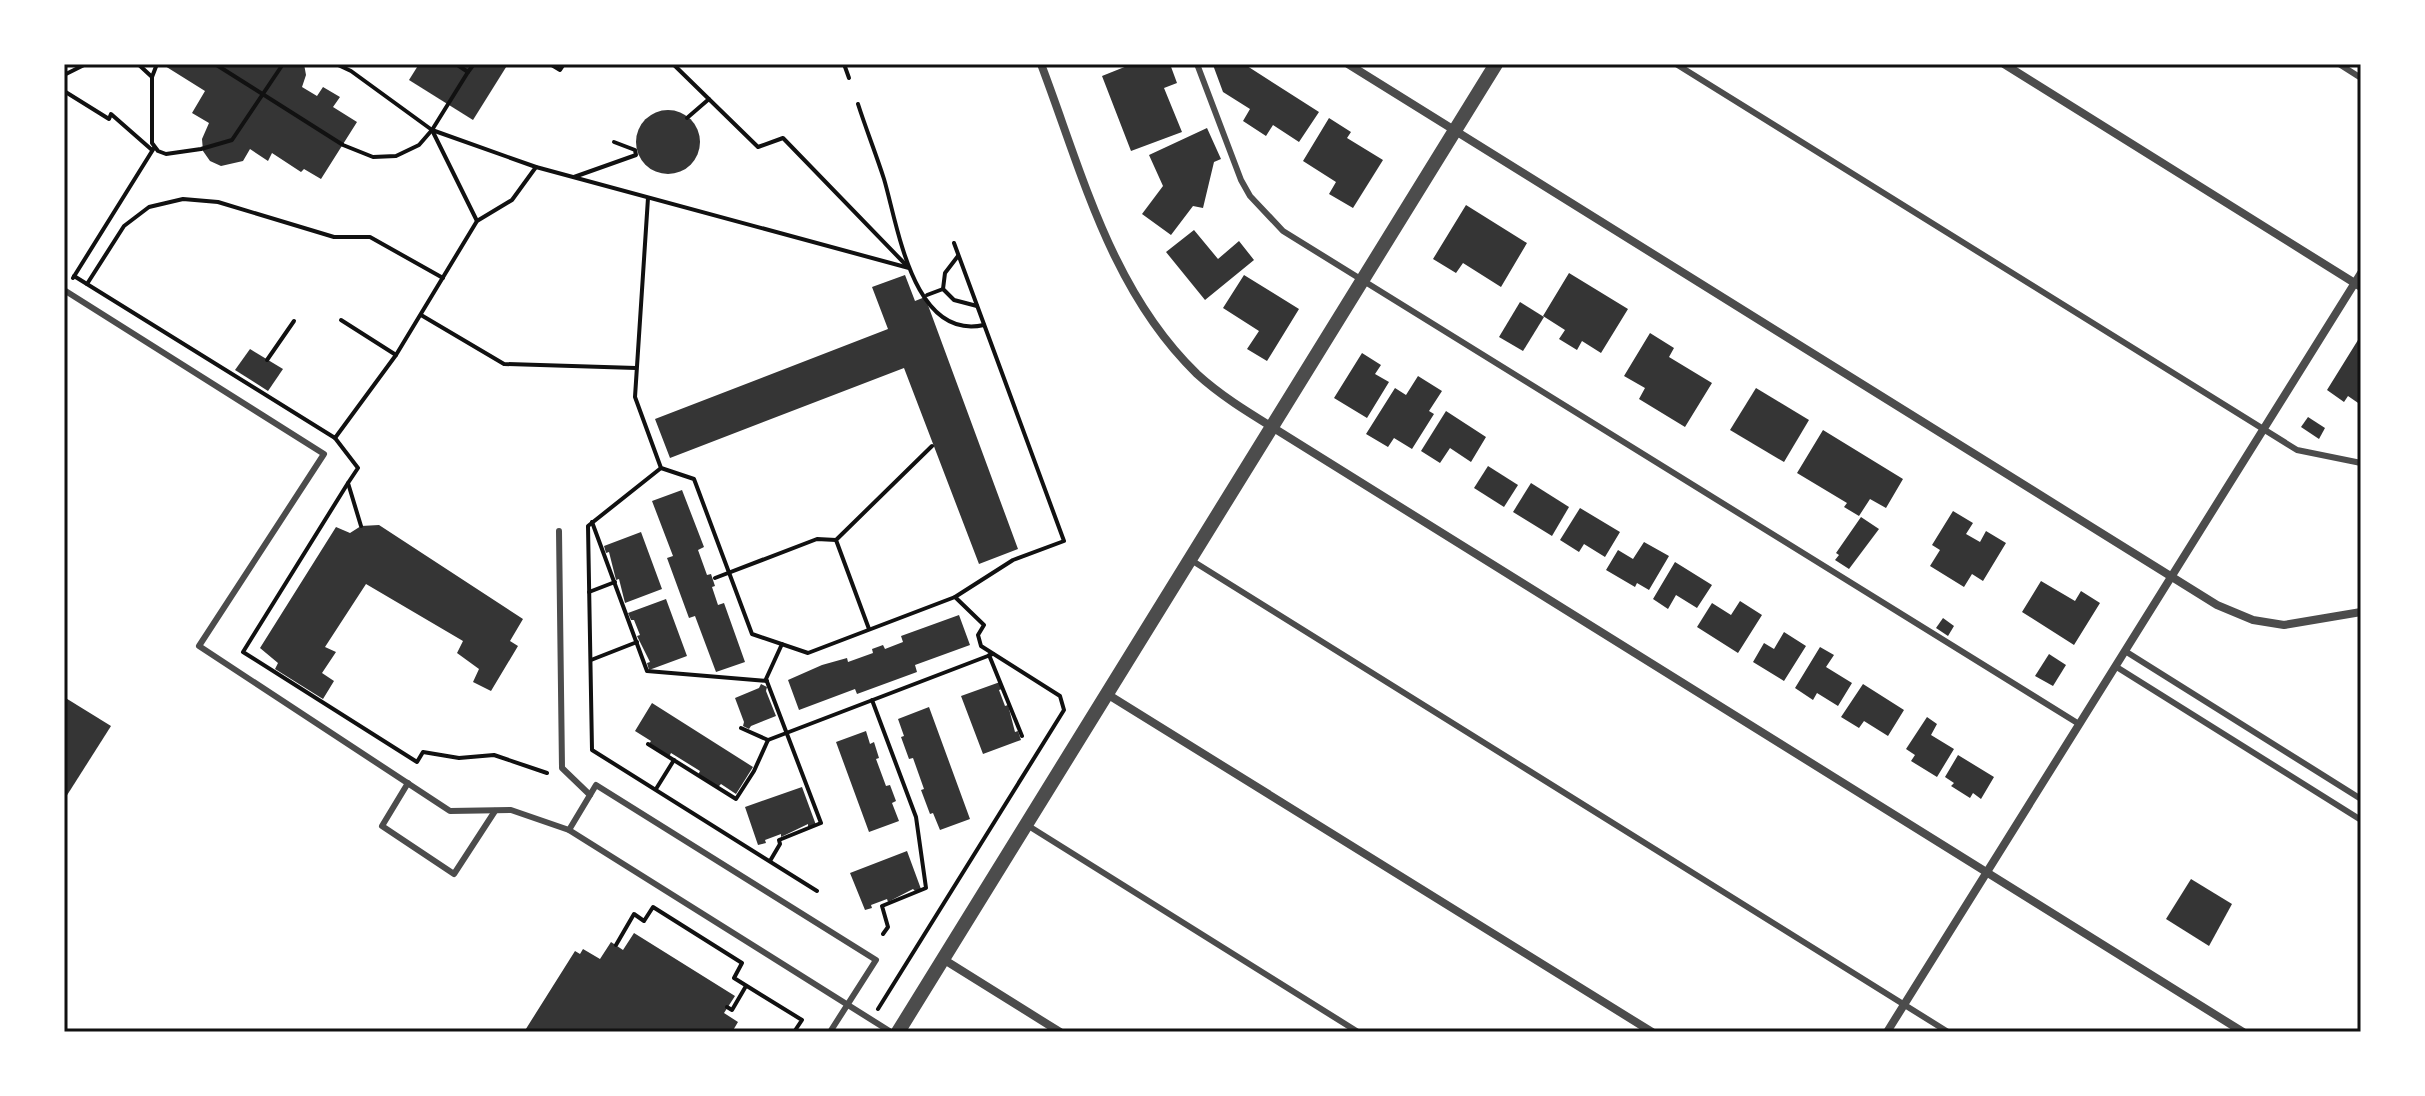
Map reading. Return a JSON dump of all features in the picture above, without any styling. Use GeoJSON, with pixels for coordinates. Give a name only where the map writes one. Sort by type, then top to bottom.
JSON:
{"type":"FeatureCollection","features":[{"type":"Feature","properties":{"kind":"street"},"geometry":{"type":"LineString","coordinates":[[1041,64],[1107,240],[1134,294],[1156,327],[1197,373],[1234,403],[2243,1032]]}},
{"type":"Feature","properties":{"kind":"street"},"geometry":{"type":"LineString","coordinates":[[1348,64],[2217,605],[2253,620],[2284,625],[2361,612]]}},
{"type":"Feature","properties":{"kind":"street"},"geometry":{"type":"LineString","coordinates":[[898,1032],[1496,64]]}},
{"type":"Feature","properties":{"kind":"street"},"geometry":{"type":"LineString","coordinates":[[2004,64],[2358,285]]}},
{"type":"Feature","properties":{"kind":"street"},"geometry":{"type":"LineString","coordinates":[[1887,1032],[2264,429],[2358,285],[2361,273]]}},
{"type":"Feature","properties":{"kind":"street"},"geometry":{"type":"LineString","coordinates":[[1107,694],[1652,1032]]}},
{"type":"Feature","properties":{"kind":"street"},"geometry":{"type":"LineString","coordinates":[[943,959],[1060,1032]]}},
{"type":"Feature","properties":{"kind":"lane"},"geometry":{"type":"LineString","coordinates":[[1197,64],[1241,180],[1250,196],[1283,231],[2079,724]]}},
{"type":"Feature","properties":{"kind":"lane"},"geometry":{"type":"LineString","coordinates":[[1676,64],[2297,450],[2361,463]]}},
{"type":"Feature","properties":{"kind":"lane"},"geometry":{"type":"LineString","coordinates":[[2339,64],[2361,78]]}},
{"type":"Feature","properties":{"kind":"lane"},"geometry":{"type":"LineString","coordinates":[[64,290],[324,454],[199,646],[450,811],[511,810],[569,830],[891,1032]]}},
{"type":"Feature","properties":{"kind":"lane"},"geometry":{"type":"LineString","coordinates":[[559,531],[562,768],[590,795]]}},
{"type":"Feature","properties":{"kind":"lane"},"geometry":{"type":"LineString","coordinates":[[1191,560],[1948,1032]]}},
{"type":"Feature","properties":{"kind":"lane"},"geometry":{"type":"LineString","coordinates":[[2125,651],[2361,799]]}},
{"type":"Feature","properties":{"kind":"lane"},"geometry":{"type":"LineString","coordinates":[[2115,666],[2361,820]]}},
{"type":"Feature","properties":{"kind":"lane"},"geometry":{"type":"LineString","coordinates":[[408,783],[382,826],[454,874],[495,811]]}},
{"type":"Feature","properties":{"kind":"lane"},"geometry":{"type":"LineString","coordinates":[[569,830],[596,785],[876,960],[830,1032]]}},
{"type":"Feature","properties":{"kind":"lane"},"geometry":{"type":"LineString","coordinates":[[1027,825],[1358,1032]]}},
{"type":"Feature","properties":{"kind":"path"},"geometry":{"type":"LineString","coordinates":[[64,75],[86,64]]}},
{"type":"Feature","properties":{"kind":"path"},"geometry":{"type":"LineString","coordinates":[[138,64],[152,77]]}},
{"type":"Feature","properties":{"kind":"path"},"geometry":{"type":"LineString","coordinates":[[157,64],[150,91],[153,149],[73,278],[335,438],[358,468],[243,652],[417,762],[423,752],[459,758],[494,755],[547,773]]}},
{"type":"Feature","properties":{"kind":"path"},"geometry":{"type":"LineString","coordinates":[[215,64],[343,145],[373,157],[396,156],[419,145],[474,64]]}},
{"type":"Feature","properties":{"kind":"path"},"geometry":{"type":"LineString","coordinates":[[64,91],[109,119],[111,114],[153,149],[166,154],[232,140],[283,64]]}},
{"type":"Feature","properties":{"kind":"path"},"geometry":{"type":"LineString","coordinates":[[336,64],[350,70],[432,130],[572,178],[909,268]]}},
{"type":"Feature","properties":{"kind":"path"},"geometry":{"type":"LineString","coordinates":[[347,64],[350,70]]}},
{"type":"Feature","properties":{"kind":"path"},"geometry":{"type":"LineString","coordinates":[[456,64],[468,72]]}},
{"type":"Feature","properties":{"kind":"path"},"geometry":{"type":"LineString","coordinates":[[550,64],[560,70],[564,64]]}},
{"type":"Feature","properties":{"kind":"path"},"geometry":{"type":"LineString","coordinates":[[673,64],[758,147],[783,138],[909,268]]}},
{"type":"Feature","properties":{"kind":"path"},"geometry":{"type":"LineString","coordinates":[[844,64],[849,78]]}},
{"type":"Feature","properties":{"kind":"path"},"geometry":{"type":"LineString","coordinates":[[687,118],[709,99]]}},
{"type":"Feature","properties":{"kind":"path"},"geometry":{"type":"LineString","coordinates":[[858,104],[915,284],[936,312],[948,321],[970,327],[984,325]]}},
{"type":"Feature","properties":{"kind":"path"},"geometry":{"type":"LineString","coordinates":[[432,130],[477,221]]}},
{"type":"Feature","properties":{"kind":"path"},"geometry":{"type":"LineString","coordinates":[[572,178],[636,155],[635,150],[614,142]]}},
{"type":"Feature","properties":{"kind":"path"},"geometry":{"type":"LineString","coordinates":[[335,438],[396,355],[477,221],[512,200],[536,167]]}},
{"type":"Feature","properties":{"kind":"path"},"geometry":{"type":"LineString","coordinates":[[648,198],[635,397],[661,468]]}},
{"type":"Feature","properties":{"kind":"path"},"geometry":{"type":"LineString","coordinates":[[87,284],[124,226],[149,207],[183,199],[218,202],[334,237],[370,237],[443,278]]}},
{"type":"Feature","properties":{"kind":"path"},"geometry":{"type":"LineString","coordinates":[[661,468],[694,479],[752,634],[808,653],[955,597],[1013,560],[1064,541],[954,243]]}},
{"type":"Feature","properties":{"kind":"path"},"geometry":{"type":"LineString","coordinates":[[943,289],[945,273],[958,256]]}},
{"type":"Feature","properties":{"kind":"path"},"geometry":{"type":"LineString","coordinates":[[926,296],[943,289]]}},
{"type":"Feature","properties":{"kind":"path"},"geometry":{"type":"LineString","coordinates":[[943,289],[954,300],[977,306]]}},
{"type":"Feature","properties":{"kind":"path"},"geometry":{"type":"LineString","coordinates":[[421,315],[504,364],[636,368]]}},
{"type":"Feature","properties":{"kind":"path"},"geometry":{"type":"LineString","coordinates":[[341,320],[396,355]]}},
{"type":"Feature","properties":{"kind":"path"},"geometry":{"type":"LineString","coordinates":[[267,360],[294,321]]}},
{"type":"Feature","properties":{"kind":"path"},"geometry":{"type":"LineString","coordinates":[[715,578],[817,539],[836,540],[932,446]]}},
{"type":"Feature","properties":{"kind":"path"},"geometry":{"type":"LineString","coordinates":[[661,468],[588,526],[592,750],[817,891]]}},
{"type":"Feature","properties":{"kind":"path"},"geometry":{"type":"LineString","coordinates":[[348,483],[361,526]]}},
{"type":"Feature","properties":{"kind":"path"},"geometry":{"type":"LineString","coordinates":[[592,522],[647,671],[767,681]]}},
{"type":"Feature","properties":{"kind":"path"},"geometry":{"type":"LineString","coordinates":[[836,540],[870,630]]}},
{"type":"Feature","properties":{"kind":"path"},"geometry":{"type":"LineString","coordinates":[[589,592],[615,582]]}},
{"type":"Feature","properties":{"kind":"path"},"geometry":{"type":"LineString","coordinates":[[878,1009],[1064,710],[1060,696],[981,646],[978,635],[984,625],[955,597]]}},
{"type":"Feature","properties":{"kind":"path"},"geometry":{"type":"LineString","coordinates":[[591,660],[637,642]]}},
{"type":"Feature","properties":{"kind":"path"},"geometry":{"type":"LineString","coordinates":[[770,861],[780,844],[779,840],[821,823],[767,681],[782,644]]}},
{"type":"Feature","properties":{"kind":"path"},"geometry":{"type":"LineString","coordinates":[[741,728],[768,740],[991,654]]}},
{"type":"Feature","properties":{"kind":"path"},"geometry":{"type":"LineString","coordinates":[[991,654],[1022,736]]}},
{"type":"Feature","properties":{"kind":"path"},"geometry":{"type":"LineString","coordinates":[[872,700],[916,817],[926,888],[882,906],[888,927],[883,934]]}},
{"type":"Feature","properties":{"kind":"path"},"geometry":{"type":"LineString","coordinates":[[648,744],[736,799],[754,771],[768,740]]}},
{"type":"Feature","properties":{"kind":"path"},"geometry":{"type":"LineString","coordinates":[[655,790],[674,760]]}},
{"type":"Feature","properties":{"kind":"path"},"geometry":{"type":"LineString","coordinates":[[616,945],[634,914],[644,921],[653,907],[742,963],[734,978],[802,1020],[794,1032]]}},
{"type":"Feature","properties":{"kind":"path"},"geometry":{"type":"LineString","coordinates":[[727,1007],[732,1010],[746,986]]}},
{"type":"Feature","properties":{"kind":"building"},"geometry":{"type":"Polygon","coordinates":[[[166,64],[304,64],[306,75],[302,87],[317,96],[323,87],[340,97],[333,107],[357,122],[321,179],[304,169],[301,172],[272,153],[268,161],[250,149],[243,161],[221,166],[210,161],[203,151],[202,139],[209,123],[192,113],[205,91],[166,64]]]}},
{"type":"Feature","properties":{"kind":"building"},"geometry":{"type":"Polygon","coordinates":[[[419,64],[508,64],[473,120],[409,80],[419,64]]]}},
{"type":"Feature","properties":{"kind":"building"},"geometry":{"type":"Polygon","coordinates":[[[1132,64],[1170,64],[1177,83],[1164,88],[1182,132],[1131,151],[1102,76],[1132,64]]]}},
{"type":"Feature","properties":{"kind":"building"},"geometry":{"type":"Polygon","coordinates":[[[1244,64],[1319,112],[1299,142],[1273,125],[1266,136],[1243,121],[1250,109],[1223,92],[1213,65],[1244,64]]]}},
{"type":"Feature","properties":{"kind":"building"},"geometry":{"type":"Polygon","coordinates":[[[668,110],[680,112],[691,119],[698,130],[698,154],[691,165],[680,172],[668,174],[656,172],[645,165],[638,154],[636,142],[638,130],[645,119],[656,112],[668,110]]]}},
{"type":"Feature","properties":{"kind":"building"},"geometry":{"type":"Polygon","coordinates":[[[1329,118],[1351,132],[1347,138],[1383,160],[1353,208],[1329,194],[1336,182],[1303,161],[1329,118]]]}},
{"type":"Feature","properties":{"kind":"building"},"geometry":{"type":"Polygon","coordinates":[[[1207,128],[1221,159],[1214,162],[1203,208],[1193,206],[1171,235],[1142,214],[1163,186],[1149,155],[1207,128]]]}},
{"type":"Feature","properties":{"kind":"building"},"geometry":{"type":"Polygon","coordinates":[[[1466,205],[1527,243],[1501,287],[1463,263],[1456,273],[1433,259],[1466,205]]]}},
{"type":"Feature","properties":{"kind":"building"},"geometry":{"type":"Polygon","coordinates":[[[1194,230],[1218,259],[1239,241],[1254,260],[1205,300],[1166,252],[1194,230]]]}},
{"type":"Feature","properties":{"kind":"building"},"geometry":{"type":"Polygon","coordinates":[[[1569,273],[1628,309],[1601,353],[1582,341],[1577,350],[1559,339],[1565,330],[1543,316],[1569,273]]]}},
{"type":"Feature","properties":{"kind":"building"},"geometry":{"type":"Polygon","coordinates":[[[905,275],[915,301],[925,297],[1018,549],[979,564],[904,368],[670,458],[655,419],[888,329],[872,287],[905,275]]]}},
{"type":"Feature","properties":{"kind":"building"},"geometry":{"type":"Polygon","coordinates":[[[1244,275],[1299,309],[1267,361],[1247,349],[1259,331],[1223,308],[1244,275]]]}},
{"type":"Feature","properties":{"kind":"building"},"geometry":{"type":"Polygon","coordinates":[[[1520,302],[1544,317],[1523,351],[1499,337],[1520,302]]]}},
{"type":"Feature","properties":{"kind":"building"},"geometry":{"type":"Polygon","coordinates":[[[1650,333],[1674,348],[1669,357],[1712,383],[1685,427],[1639,399],[1645,388],[1624,376],[1650,333]]]}},
{"type":"Feature","properties":{"kind":"building"},"geometry":{"type":"Polygon","coordinates":[[[2358,340],[2361,342],[2361,405],[2348,396],[2344,402],[2327,390],[2358,340]]]}},
{"type":"Feature","properties":{"kind":"building"},"geometry":{"type":"Polygon","coordinates":[[[250,349],[283,369],[268,391],[235,370],[250,349]]]}},
{"type":"Feature","properties":{"kind":"building"},"geometry":{"type":"Polygon","coordinates":[[[1362,353],[1381,365],[1375,374],[1389,382],[1367,418],[1334,398],[1362,353]]]}},
{"type":"Feature","properties":{"kind":"building"},"geometry":{"type":"Polygon","coordinates":[[[1418,376],[1442,391],[1429,411],[1434,414],[1412,449],[1394,438],[1388,447],[1366,434],[1395,388],[1406,395],[1418,376]]]}},
{"type":"Feature","properties":{"kind":"building"},"geometry":{"type":"Polygon","coordinates":[[[1756,388],[1809,420],[1784,462],[1730,430],[1756,388]]]}},
{"type":"Feature","properties":{"kind":"building"},"geometry":{"type":"Polygon","coordinates":[[[1446,411],[1486,437],[1471,462],[1450,448],[1440,463],[1421,451],[1446,411]]]}},
{"type":"Feature","properties":{"kind":"building"},"geometry":{"type":"Polygon","coordinates":[[[2308,417],[2325,428],[2319,439],[2301,427],[2308,417]]]}},
{"type":"Feature","properties":{"kind":"building"},"geometry":{"type":"Polygon","coordinates":[[[1823,430],[1903,479],[1886,508],[1870,499],[1859,516],[1844,507],[1847,503],[1797,473],[1823,430]]]}},
{"type":"Feature","properties":{"kind":"building"},"geometry":{"type":"Polygon","coordinates":[[[1488,466],[1518,485],[1504,507],[1474,488],[1488,466]]]}},
{"type":"Feature","properties":{"kind":"building"},"geometry":{"type":"Polygon","coordinates":[[[1531,483],[1569,507],[1552,536],[1513,512],[1531,483]]]}},
{"type":"Feature","properties":{"kind":"building"},"geometry":{"type":"Polygon","coordinates":[[[682,490],[704,547],[698,550],[707,575],[711,574],[718,605],[724,603],[745,662],[716,672],[695,616],[689,618],[667,558],[673,556],[652,501],[682,490]]]}},
{"type":"Feature","properties":{"kind":"building"},"geometry":{"type":"Polygon","coordinates":[[[1580,508],[1620,532],[1605,557],[1584,544],[1579,552],[1560,540],[1580,508]]]}},
{"type":"Feature","properties":{"kind":"building"},"geometry":{"type":"Polygon","coordinates":[[[1953,511],[1973,523],[1966,534],[1980,542],[1986,531],[2006,543],[1983,581],[1972,574],[1964,587],[1930,566],[1940,550],[1932,545],[1953,511]]]}},
{"type":"Feature","properties":{"kind":"building"},"geometry":{"type":"Polygon","coordinates":[[[1861,517],[1879,529],[1849,569],[1835,560],[1839,555],[1836,553],[1861,517]]]}},
{"type":"Feature","properties":{"kind":"building"},"geometry":{"type":"Polygon","coordinates":[[[379,525],[523,619],[510,641],[518,646],[491,691],[473,682],[479,669],[457,653],[463,641],[366,584],[325,647],[336,652],[322,673],[334,681],[323,699],[275,669],[278,663],[260,648],[336,527],[350,533],[361,526],[379,525]]]}},
{"type":"Feature","properties":{"kind":"building"},"geometry":{"type":"Polygon","coordinates":[[[641,532],[662,589],[625,603],[619,579],[616,580],[609,552],[606,553],[604,546],[641,532]]]}},
{"type":"Feature","properties":{"kind":"building"},"geometry":{"type":"Polygon","coordinates":[[[1644,542],[1669,556],[1649,590],[1637,583],[1635,587],[1606,570],[1618,550],[1633,559],[1644,542]]]}},
{"type":"Feature","properties":{"kind":"building"},"geometry":{"type":"Polygon","coordinates":[[[1675,562],[1712,585],[1697,608],[1676,595],[1668,609],[1653,599],[1675,562]]]}},
{"type":"Feature","properties":{"kind":"building"},"geometry":{"type":"Polygon","coordinates":[[[2041,581],[2075,601],[2081,591],[2100,603],[2074,645],[2022,612],[2041,581]]]}},
{"type":"Feature","properties":{"kind":"building"},"geometry":{"type":"Polygon","coordinates":[[[666,599],[687,656],[649,670],[647,663],[650,662],[637,636],[640,635],[634,620],[628,613],[666,599]]]}},
{"type":"Feature","properties":{"kind":"building"},"geometry":{"type":"Polygon","coordinates":[[[1740,601],[1762,615],[1738,653],[1697,627],[1712,603],[1731,615],[1740,601]]]}},
{"type":"Feature","properties":{"kind":"building"},"geometry":{"type":"Polygon","coordinates":[[[959,615],[970,645],[915,665],[917,672],[857,694],[855,689],[799,710],[788,680],[822,665],[847,658],[848,662],[873,653],[872,649],[883,645],[885,649],[903,642],[901,636],[959,615]]]}},
{"type":"Feature","properties":{"kind":"building"},"geometry":{"type":"Polygon","coordinates":[[[1943,618],[1954,626],[1948,636],[1936,628],[1943,618]]]}},
{"type":"Feature","properties":{"kind":"building"},"geometry":{"type":"Polygon","coordinates":[[[1784,632],[1806,646],[1784,681],[1753,662],[1764,643],[1774,649],[1784,632]]]}},
{"type":"Feature","properties":{"kind":"building"},"geometry":{"type":"Polygon","coordinates":[[[1820,647],[1834,655],[1826,667],[1852,683],[1838,706],[1817,693],[1813,700],[1795,688],[1820,647]]]}},
{"type":"Feature","properties":{"kind":"building"},"geometry":{"type":"Polygon","coordinates":[[[2049,654],[2066,665],[2053,686],[2035,676],[2049,654]]]}},
{"type":"Feature","properties":{"kind":"building"},"geometry":{"type":"Polygon","coordinates":[[[1000,682],[1002,689],[999,690],[1021,740],[983,754],[961,696],[1000,682]]]}},
{"type":"Feature","properties":{"kind":"building"},"geometry":{"type":"Polygon","coordinates":[[[761,684],[767,687],[776,716],[749,729],[743,726],[735,698],[759,688],[761,684]]]}},
{"type":"Feature","properties":{"kind":"building"},"geometry":{"type":"Polygon","coordinates":[[[1863,684],[1904,710],[1888,736],[1864,721],[1859,728],[1841,717],[1863,684]]]}},
{"type":"Feature","properties":{"kind":"building"},"geometry":{"type":"Polygon","coordinates":[[[64,697],[111,726],[64,800],[64,697]]]}},
{"type":"Feature","properties":{"kind":"building"},"geometry":{"type":"Polygon","coordinates":[[[652,703],[753,767],[736,794],[698,775],[700,771],[671,753],[669,757],[635,731],[652,703]]]}},
{"type":"Feature","properties":{"kind":"building"},"geometry":{"type":"Polygon","coordinates":[[[929,707],[970,819],[940,830],[921,790],[924,789],[913,758],[909,759],[898,719],[929,707]]]}},
{"type":"Feature","properties":{"kind":"building"},"geometry":{"type":"Polygon","coordinates":[[[1927,717],[1937,724],[1931,735],[1954,749],[1937,777],[1911,761],[1915,755],[1906,749],[1927,717]]]}},
{"type":"Feature","properties":{"kind":"building"},"geometry":{"type":"Polygon","coordinates":[[[866,731],[870,744],[874,742],[879,758],[876,759],[886,786],[890,785],[896,801],[892,803],[899,821],[869,832],[836,742],[866,731]]]}},
{"type":"Feature","properties":{"kind":"building"},"geometry":{"type":"Polygon","coordinates":[[[1958,755],[1994,777],[1981,799],[1973,793],[1970,798],[1951,786],[1954,783],[1945,777],[1958,755]]]}},
{"type":"Feature","properties":{"kind":"building"},"geometry":{"type":"Polygon","coordinates":[[[802,787],[816,825],[808,827],[808,824],[758,845],[745,807],[802,787]]]}},
{"type":"Feature","properties":{"kind":"building"},"geometry":{"type":"Polygon","coordinates":[[[907,851],[921,889],[913,889],[865,910],[850,873],[907,851]]]}},
{"type":"Feature","properties":{"kind":"building"},"geometry":{"type":"Polygon","coordinates":[[[2191,879],[2232,904],[2209,946],[2166,919],[2191,879]]]}},
{"type":"Feature","properties":{"kind":"building"},"geometry":{"type":"Polygon","coordinates":[[[634,933],[735,996],[724,1013],[738,1022],[732,1032],[524,1032],[575,951],[580,954],[583,949],[600,959],[611,942],[623,950],[634,933]]]}}]}
